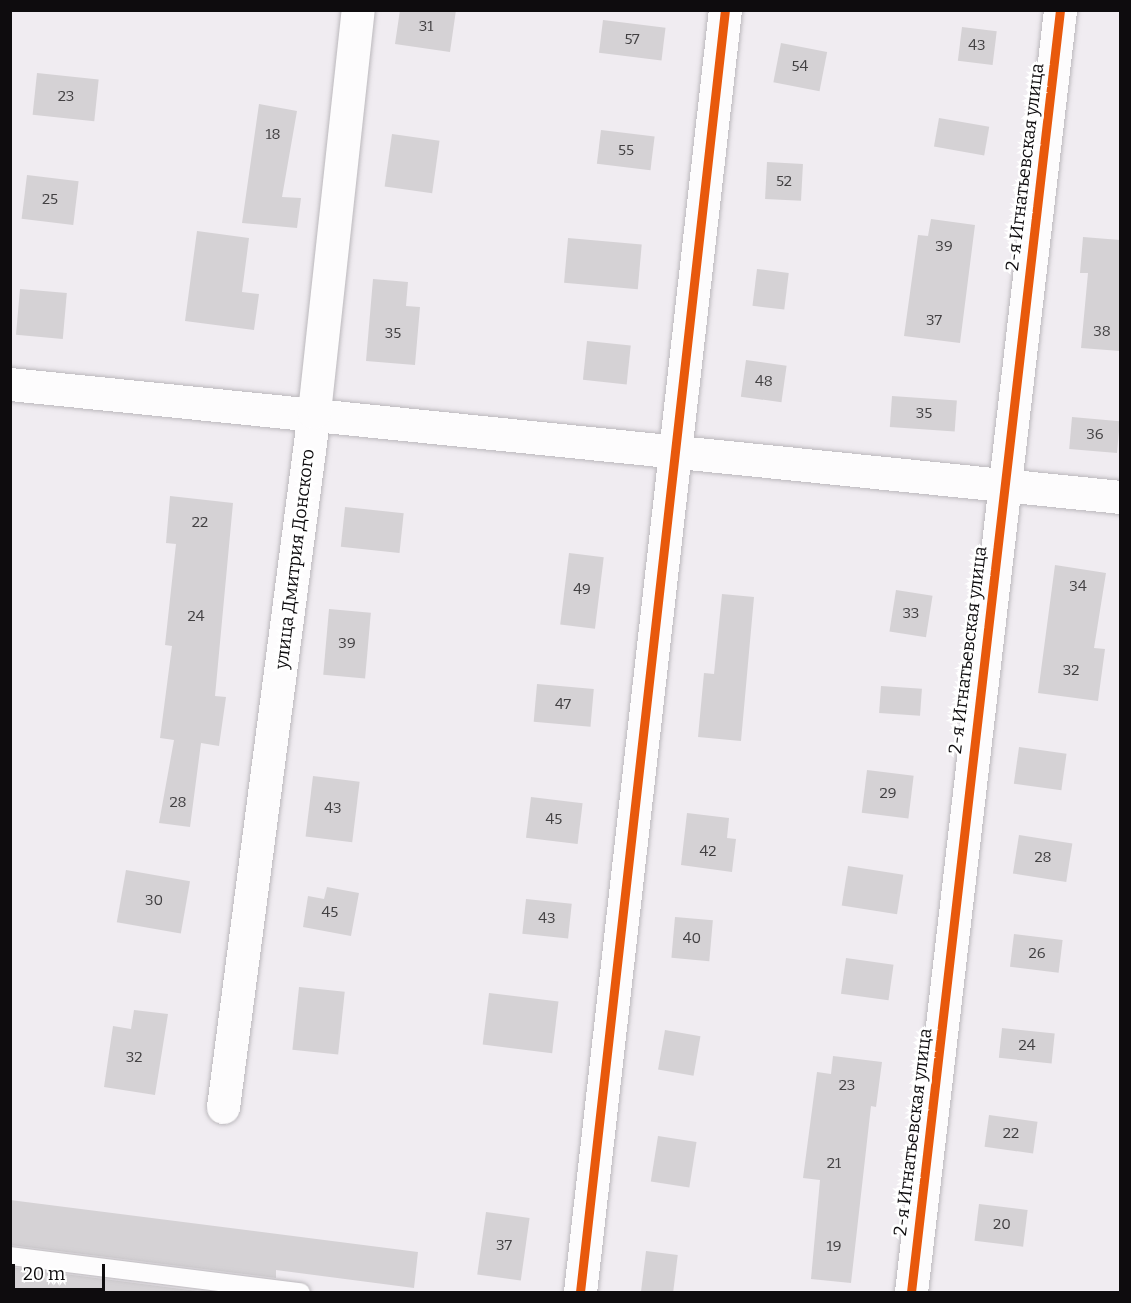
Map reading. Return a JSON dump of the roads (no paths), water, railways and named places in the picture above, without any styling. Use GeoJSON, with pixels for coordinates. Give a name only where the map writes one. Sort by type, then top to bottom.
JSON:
{"type":"FeatureCollection","features":[{"type":"Feature","properties":{"kind":"street","name":"улица Дмитрия Донского"},"geometry":{"type":"LineString","coordinates":[[223,1107],[314,412],[358,10]]}},
{"type":"Feature","properties":{"kind":"street"},"geometry":{"type":"LineString","coordinates":[[580,1293],[725,10]]}},
{"type":"Feature","properties":{"kind":"street","name":"2-я Игнатьевская улица"},"geometry":{"type":"LineString","coordinates":[[911,1293],[1060,10]]}},
{"type":"Feature","properties":{"kind":"street"},"geometry":{"type":"LineString","coordinates":[[10,384],[314,412],[1004,487],[1120,497]]}},
{"type":"Feature","properties":{"kind":"lane"},"geometry":{"type":"LineString","coordinates":[[10,1256],[301,1293]]}}]}
